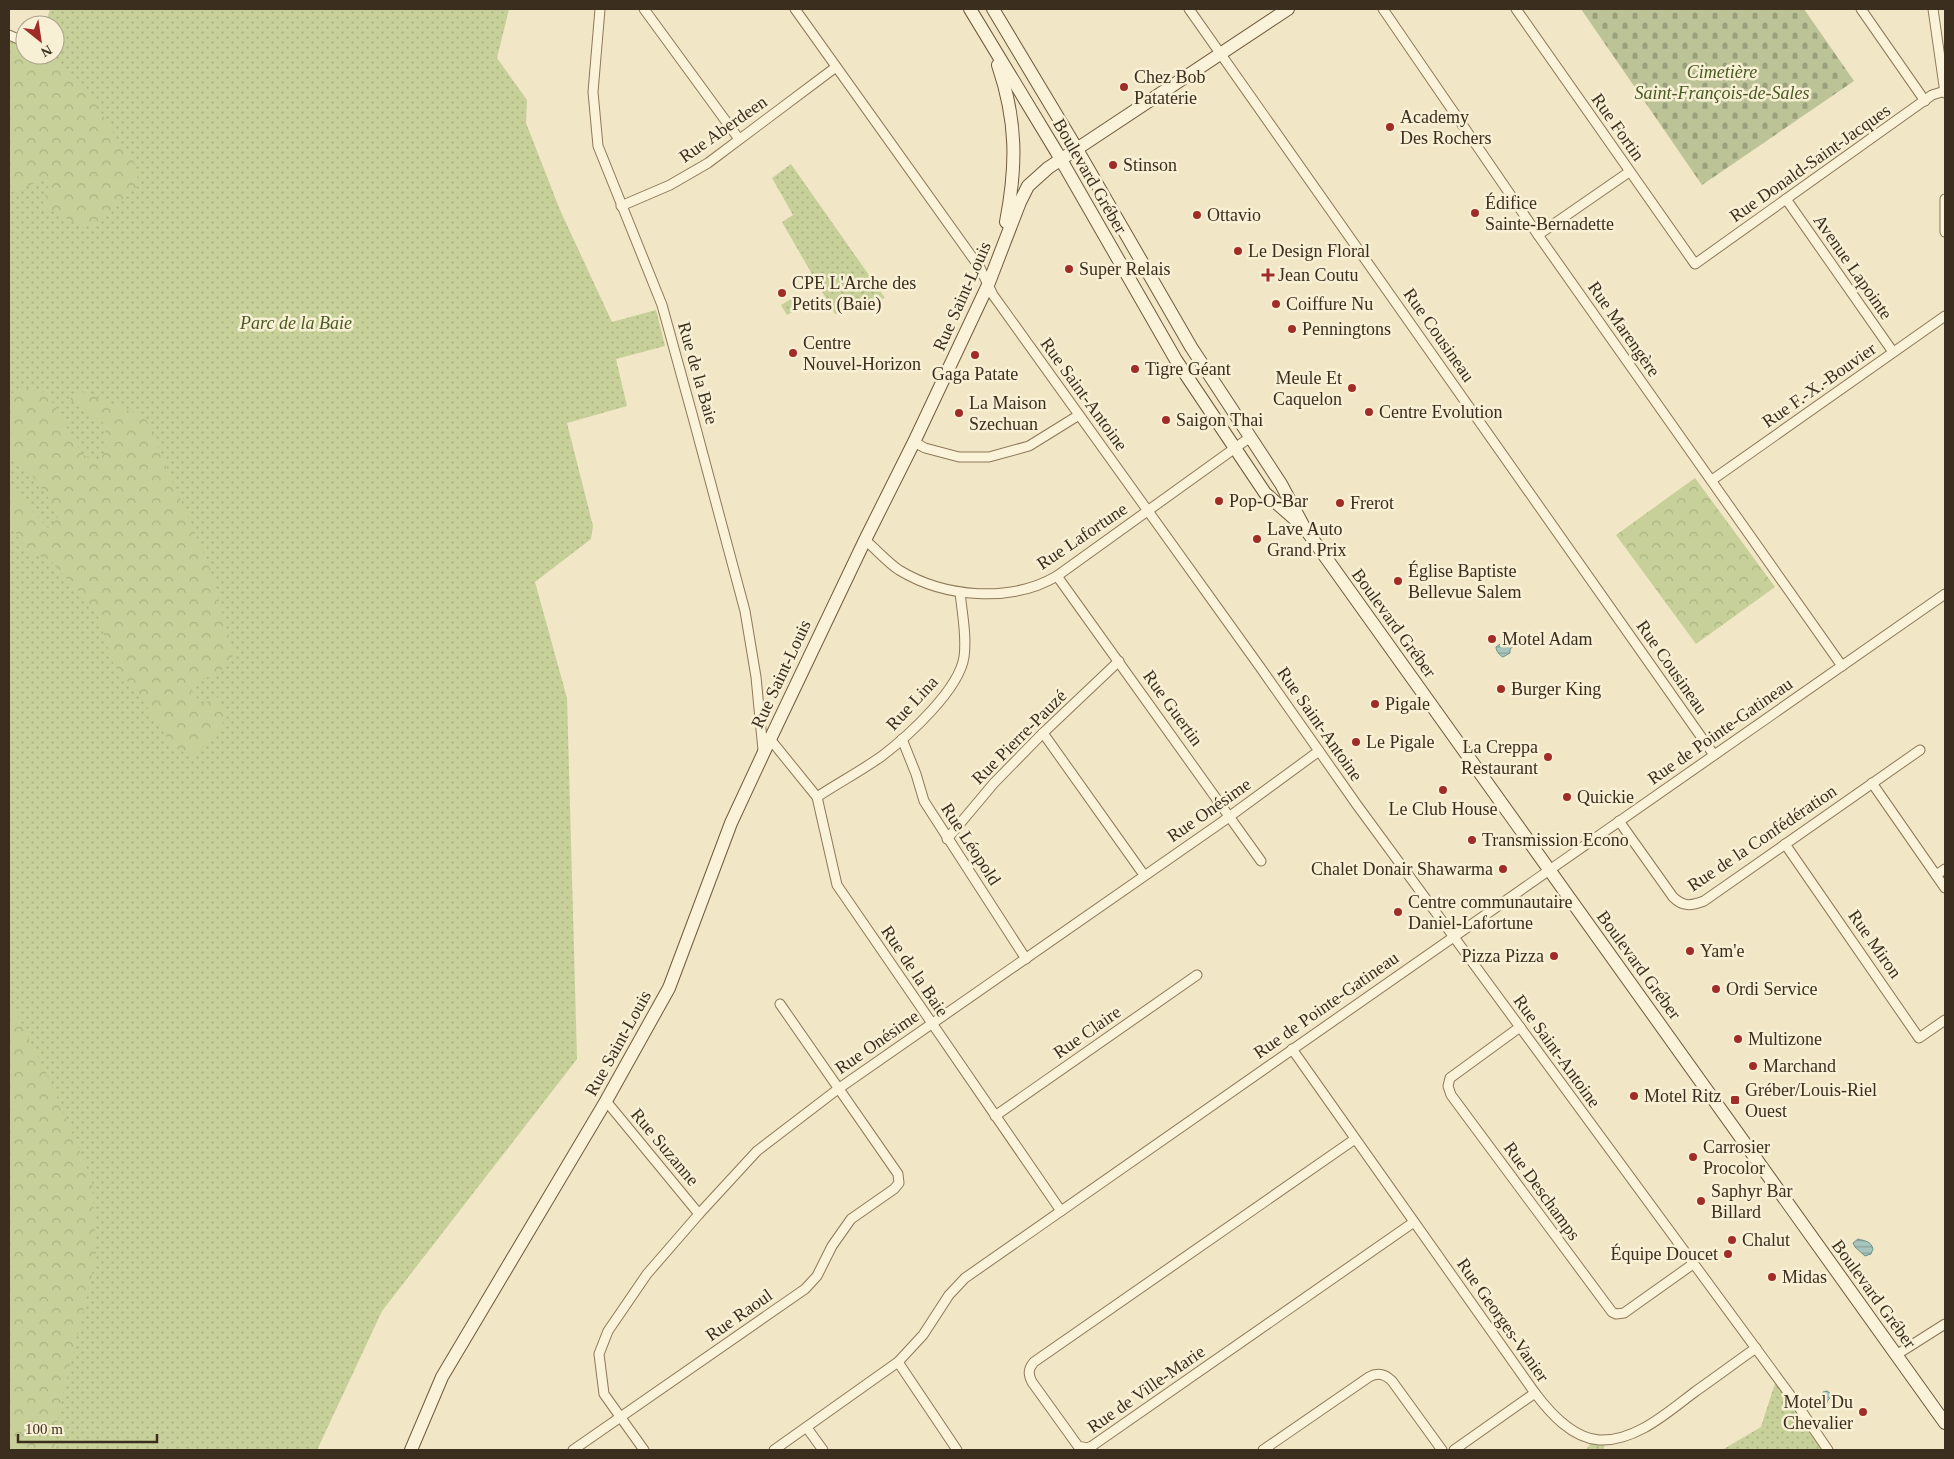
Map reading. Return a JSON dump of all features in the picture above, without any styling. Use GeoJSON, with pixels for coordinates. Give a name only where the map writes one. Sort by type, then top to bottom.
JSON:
{"type":"FeatureCollection","features":[{"type":"Feature","properties":{"kind":"main road","name":"Boulevard Gréber"},"geometry":{"type":"LineString","coordinates":[[970,9],[987,34],[1176,360],[1265,493],[1304,527]]}},
{"type":"Feature","properties":{"kind":"main road","name":"Boulevard Gréber"},"geometry":{"type":"LineString","coordinates":[[993,9],[1191,347],[1281,484],[1304,527],[1945,1423]]}},
{"type":"Feature","properties":{"kind":"main road","name":"Rue Saint-Louis"},"geometry":{"type":"LineString","coordinates":[[411,1450],[442,1377],[606,1102],[668,988],[732,824],[764,752],[864,540],[914,442],[988,285],[1028,186],[1041,173],[1060,160],[1288,9]]}},
{"type":"Feature","properties":{"kind":"main road"},"geometry":{"type":"LineString","coordinates":[[987,34],[1002,76],[1010,107],[1014,151],[1014,180],[999,256]]}},
{"type":"Feature","properties":{"kind":"street","name":"Rue de la Baie"},"geometry":{"type":"LineString","coordinates":[[600,9],[593,92],[598,146],[662,305],[730,552],[745,611],[756,677],[764,752]]}},
{"type":"Feature","properties":{"kind":"street"},"geometry":{"type":"LineString","coordinates":[[644,9],[739,139]]}},
{"type":"Feature","properties":{"kind":"street","name":"Rue Saint-Antoine"},"geometry":{"type":"LineString","coordinates":[[795,9],[980,268],[993,295],[1319,751],[1756,1348],[1828,1450]]}},
{"type":"Feature","properties":{"kind":"street","name":"Rue Cousineau"},"geometry":{"type":"LineString","coordinates":[[1189,9],[1714,755]]}},
{"type":"Feature","properties":{"kind":"street","name":"Rue Marengère"},"geometry":{"type":"LineString","coordinates":[[1383,9],[1538,235],[1842,666]]}},
{"type":"Feature","properties":{"kind":"street","name":"Rue Fortin"},"geometry":{"type":"LineString","coordinates":[[1516,9],[1695,264]]}},
{"type":"Feature","properties":{"kind":"street"},"geometry":{"type":"LineString","coordinates":[[1861,9],[1925,101]]}},
{"type":"Feature","properties":{"kind":"street"},"geometry":{"type":"LineString","coordinates":[[1933,9],[1945,92]]}},
{"type":"Feature","properties":{"kind":"street","name":"Rue Aberdeen"},"geometry":{"type":"LineString","coordinates":[[621,206],[670,185],[708,163],[836,67]]}},
{"type":"Feature","properties":{"kind":"street","name":"Rue Donald-Saint-Jacques"},"geometry":{"type":"LineString","coordinates":[[1695,264],[1932,95],[1945,92]]}},
{"type":"Feature","properties":{"kind":"street"},"geometry":{"type":"LineString","coordinates":[[1538,235],[1630,172]]}},
{"type":"Feature","properties":{"kind":"street","name":"Avenue Lapointe"},"geometry":{"type":"LineString","coordinates":[[1786,199],[1893,352]]}},
{"type":"Feature","properties":{"kind":"street"},"geometry":{"type":"LineString","coordinates":[[1945,199],[1945,232]]}},
{"type":"Feature","properties":{"kind":"street","name":"Rue F.-X.-Bouvier"},"geometry":{"type":"LineString","coordinates":[[1712,480],[1945,316]]}},
{"type":"Feature","properties":{"kind":"street"},"geometry":{"type":"LineString","coordinates":[[914,442],[925,448],[959,457],[989,457],[1029,446],[1079,415]]}},
{"type":"Feature","properties":{"kind":"street","name":"Rue Lafortune"},"geometry":{"type":"LineString","coordinates":[[864,540],[899,570],[928,583],[960,592],[999,593],[1024,590],[1057,576],[1249,438]]}},
{"type":"Feature","properties":{"kind":"street","name":"Rue Guertin"},"geometry":{"type":"LineString","coordinates":[[1057,576],[1261,861]]}},
{"type":"Feature","properties":{"kind":"street","name":"Rue Lina"},"geometry":{"type":"LineString","coordinates":[[816,797],[881,756],[902,739],[935,707],[959,675],[964,656],[964,629],[960,592]]}},
{"type":"Feature","properties":{"kind":"street","name":"Rue de Pointe-Gatineau"},"geometry":{"type":"LineString","coordinates":[[774,1450],[898,1362],[923,1335],[949,1295],[965,1278],[1945,594]]}},
{"type":"Feature","properties":{"kind":"street","name":"Rue Pierre-Pauzé"},"geometry":{"type":"LineString","coordinates":[[947,839],[994,782],[1119,661]]}},
{"type":"Feature","properties":{"kind":"street"},"geometry":{"type":"LineString","coordinates":[[1043,733],[1144,875]]}},
{"type":"Feature","properties":{"kind":"street","name":"Rue de la Baie"},"geometry":{"type":"LineString","coordinates":[[770,739],[816,797],[837,885],[1061,1211]]}},
{"type":"Feature","properties":{"kind":"street","name":"Rue Léopold"},"geometry":{"type":"LineString","coordinates":[[902,739],[924,801],[1026,959]]}},
{"type":"Feature","properties":{"kind":"street","name":"Rue de la Confédération"},"geometry":{"type":"LineString","coordinates":[[1619,821],[1673,896],[1679,902],[1687,905],[1704,900],[1920,750]]}},
{"type":"Feature","properties":{"kind":"street","name":"Rue Onésime"},"geometry":{"type":"LineString","coordinates":[[644,1450],[604,1394],[599,1354],[608,1331],[647,1274],[699,1214],[757,1152],[838,1089],[1230,816],[1319,751]]}},
{"type":"Feature","properties":{"kind":"street"},"geometry":{"type":"LineString","coordinates":[[1872,783],[1945,888]]}},
{"type":"Feature","properties":{"kind":"street","name":"Rue Miron"},"geometry":{"type":"LineString","coordinates":[[1785,844],[1920,1038],[1945,1020]]}},
{"type":"Feature","properties":{"kind":"street"},"geometry":{"type":"LineString","coordinates":[[1936,875],[1945,869]]}},
{"type":"Feature","properties":{"kind":"street","name":"Rue Claire"},"geometry":{"type":"LineString","coordinates":[[995,1116],[1196,975]]}},
{"type":"Feature","properties":{"kind":"street"},"geometry":{"type":"LineString","coordinates":[[780,1004],[838,1089]]}},
{"type":"Feature","properties":{"kind":"street","name":"Rue Deschamps"},"geometry":{"type":"LineString","coordinates":[[1520,1027],[1450,1078],[1448,1086],[1451,1095],[1612,1312],[1616,1314],[1624,1313],[1693,1264]]}},
{"type":"Feature","properties":{"kind":"street","name":"Rue Georges-Vanier"},"geometry":{"type":"LineString","coordinates":[[1292,1049],[1535,1393],[1555,1417],[1578,1433],[1598,1440],[1616,1438],[1642,1429],[1756,1348]]}},
{"type":"Feature","properties":{"kind":"street","name":"Rue Raoul"},"geometry":{"type":"LineString","coordinates":[[572,1450],[805,1288],[817,1276],[832,1246],[851,1218],[894,1189],[899,1183],[898,1174],[838,1089]]}},
{"type":"Feature","properties":{"kind":"street","name":"Rue Suzanne"},"geometry":{"type":"LineString","coordinates":[[606,1102],[699,1214]]}},
{"type":"Feature","properties":{"kind":"street","name":"Rue de Ville-Marie"},"geometry":{"type":"LineString","coordinates":[[1355,1139],[1034,1362],[1028,1372],[1032,1382],[1078,1446],[1087,1448],[1092,1446],[1414,1222]]}},
{"type":"Feature","properties":{"kind":"street"},"geometry":{"type":"LineString","coordinates":[[1896,1355],[1945,1324]]}},
{"type":"Feature","properties":{"kind":"street"},"geometry":{"type":"LineString","coordinates":[[898,1362],[957,1450]]}},
{"type":"Feature","properties":{"kind":"street"},"geometry":{"type":"LineString","coordinates":[[1263,1450],[1369,1377],[1382,1374],[1392,1380],[1442,1450]]}},
{"type":"Feature","properties":{"kind":"street"},"geometry":{"type":"LineString","coordinates":[[1454,1450],[1535,1393]]}},
{"type":"Feature","properties":{"kind":"street"},"geometry":{"type":"LineString","coordinates":[[807,1428],[823,1450]]}},
{"type":"Feature","properties":{"kind":"green space","name":"Parc de la Baie"},"geometry":{"type":"Polygon","coordinates":[[[50,9],[509,9],[497,58],[527,100],[526,123],[560,210],[612,322],[656,310],[665,346],[616,359],[627,406],[567,423],[593,526],[591,539],[535,582],[567,698],[577,1059],[382,1311],[317,1450],[9,1450],[9,42],[15,39],[15,65],[65,65],[65,15],[48,15],[50,9]]]}},
{"type":"Feature","properties":{"kind":"green space","name":"Cimetière Saint-François-de-Sales"},"geometry":{"type":"Polygon","coordinates":[[[1581,9],[1804,9],[1854,81],[1702,185],[1581,9]]]}},
{"type":"Feature","properties":{"kind":"green space"},"geometry":{"type":"Polygon","coordinates":[[[15,46],[15,65],[57,65],[77,86],[92,96],[117,141],[132,153],[139,184],[102,220],[85,227],[42,206],[51,177],[9,193],[9,80],[13,78],[9,71],[9,52],[15,46]]]}},
{"type":"Feature","properties":{"kind":"green space"},"geometry":{"type":"Polygon","coordinates":[[[791,164],[885,298],[835,314],[782,222],[793,215],[772,178],[791,164]]]}},
{"type":"Feature","properties":{"kind":"green space"},"geometry":{"type":"Polygon","coordinates":[[[793,298],[799,308],[787,315],[781,305],[793,298]]]}},
{"type":"Feature","properties":{"kind":"green space"},"geometry":{"type":"Polygon","coordinates":[[[20,387],[47,393],[82,454],[95,462],[107,451],[105,424],[70,399],[72,394],[82,392],[145,417],[209,566],[234,654],[221,671],[189,686],[201,704],[219,697],[227,717],[207,744],[191,757],[170,744],[157,720],[112,661],[96,610],[48,558],[28,554],[9,521],[9,486],[49,529],[60,514],[28,470],[9,453],[9,434],[12,436],[9,396],[20,387]]]}},
{"type":"Feature","properties":{"kind":"green space"},"geometry":{"type":"Polygon","coordinates":[[[1695,478],[1775,587],[1696,644],[1616,535],[1695,478]]]}},
{"type":"Feature","properties":{"kind":"green space"},"geometry":{"type":"Polygon","coordinates":[[[9,999],[50,1081],[92,1180],[96,1257],[59,1412],[54,1450],[9,1450],[9,999]]]}},
{"type":"Feature","properties":{"kind":"green space"},"geometry":{"type":"Polygon","coordinates":[[[1777,1377],[1828,1450],[1722,1450],[1761,1427],[1777,1377]]]}},
{"type":"Feature","properties":{"kind":"green space"},"geometry":{"type":"Polygon","coordinates":[[[1594,1439],[1605,1439],[1604,1450],[1586,1450],[1594,1439]]]}},
{"type":"Feature","properties":{"kind":"water"},"geometry":{"type":"Polygon","coordinates":[[[1511,640],[1515,641],[1515,645],[1510,649],[1510,653],[1503,657],[1497,652],[1496,647],[1503,642],[1506,644],[1511,640]]]}},
{"type":"Feature","properties":{"kind":"water"},"geometry":{"type":"Polygon","coordinates":[[[1858,1239],[1871,1244],[1873,1249],[1871,1254],[1865,1256],[1855,1247],[1853,1243],[1858,1239]]]}},
{"type":"Feature","properties":{"kind":"water"},"geometry":{"type":"Polygon","coordinates":[[[1827,1391],[1831,1394],[1831,1397],[1826,1405],[1823,1406],[1821,1400],[1823,1392],[1827,1391]]]}},
{"type":"Feature","properties":{"kind":"place","name":"Chez Bob Pataterie"},"geometry":{"type":"Point","coordinates":[1124,87]}},
{"type":"Feature","properties":{"kind":"place","name":"Academy Des Rochers"},"geometry":{"type":"Point","coordinates":[1390,127]}},
{"type":"Feature","properties":{"kind":"place","name":"Stinson"},"geometry":{"type":"Point","coordinates":[1113,165]}},
{"type":"Feature","properties":{"kind":"place","name":"Édifice Sainte-Bernadette"},"geometry":{"type":"Point","coordinates":[1475,213]}},
{"type":"Feature","properties":{"kind":"place","name":"Ottavio"},"geometry":{"type":"Point","coordinates":[1197,215]}},
{"type":"Feature","properties":{"kind":"place","name":"Le Design Floral"},"geometry":{"type":"Point","coordinates":[1238,251]}},
{"type":"Feature","properties":{"kind":"place","name":"Super Relais"},"geometry":{"type":"Point","coordinates":[1069,269]}},
{"type":"Feature","properties":{"kind":"place","name":"Jean Coutu"},"geometry":{"type":"Point","coordinates":[1268,275]}},
{"type":"Feature","properties":{"kind":"place","name":"CPE L'Arche des Petits (Baie)"},"geometry":{"type":"Point","coordinates":[782,293]}},
{"type":"Feature","properties":{"kind":"place","name":"Coiffure Nu"},"geometry":{"type":"Point","coordinates":[1276,304]}},
{"type":"Feature","properties":{"kind":"place","name":"Penningtons"},"geometry":{"type":"Point","coordinates":[1292,329]}},
{"type":"Feature","properties":{"kind":"place","name":"Centre Nouvel-Horizon"},"geometry":{"type":"Point","coordinates":[793,353]}},
{"type":"Feature","properties":{"kind":"place","name":"Gaga Patate"},"geometry":{"type":"Point","coordinates":[975,355]}},
{"type":"Feature","properties":{"kind":"place","name":"Tigre Géant"},"geometry":{"type":"Point","coordinates":[1135,369]}},
{"type":"Feature","properties":{"kind":"place","name":"Meule Et Caquelon"},"geometry":{"type":"Point","coordinates":[1352,388]}},
{"type":"Feature","properties":{"kind":"place","name":"Centre Evolution"},"geometry":{"type":"Point","coordinates":[1369,412]}},
{"type":"Feature","properties":{"kind":"place","name":"La Maison Szechuan"},"geometry":{"type":"Point","coordinates":[959,413]}},
{"type":"Feature","properties":{"kind":"place","name":"Saigon Thai"},"geometry":{"type":"Point","coordinates":[1166,420]}},
{"type":"Feature","properties":{"kind":"place","name":"Pop-O-Bar"},"geometry":{"type":"Point","coordinates":[1219,501]}},
{"type":"Feature","properties":{"kind":"place","name":"Frerot"},"geometry":{"type":"Point","coordinates":[1340,503]}},
{"type":"Feature","properties":{"kind":"place","name":"Lave Auto Grand Prix"},"geometry":{"type":"Point","coordinates":[1257,539]}},
{"type":"Feature","properties":{"kind":"place","name":"Église Baptiste Bellevue Salem"},"geometry":{"type":"Point","coordinates":[1398,581]}},
{"type":"Feature","properties":{"kind":"place","name":"Motel Adam"},"geometry":{"type":"Point","coordinates":[1492,639]}},
{"type":"Feature","properties":{"kind":"place","name":"Burger King"},"geometry":{"type":"Point","coordinates":[1501,689]}},
{"type":"Feature","properties":{"kind":"place","name":"Pigale"},"geometry":{"type":"Point","coordinates":[1375,704]}},
{"type":"Feature","properties":{"kind":"place","name":"Le Pigale"},"geometry":{"type":"Point","coordinates":[1356,742]}},
{"type":"Feature","properties":{"kind":"place","name":"La Creppa Restaurant"},"geometry":{"type":"Point","coordinates":[1548,757]}},
{"type":"Feature","properties":{"kind":"place","name":"Le Club House"},"geometry":{"type":"Point","coordinates":[1443,790]}},
{"type":"Feature","properties":{"kind":"place","name":"Quickie"},"geometry":{"type":"Point","coordinates":[1567,797]}},
{"type":"Feature","properties":{"kind":"place","name":"Transmission Econo"},"geometry":{"type":"Point","coordinates":[1472,840]}},
{"type":"Feature","properties":{"kind":"place","name":"Chalet Donair Shawarma"},"geometry":{"type":"Point","coordinates":[1503,869]}},
{"type":"Feature","properties":{"kind":"place","name":"Centre communautaire Daniel-Lafortune"},"geometry":{"type":"Point","coordinates":[1398,912]}},
{"type":"Feature","properties":{"kind":"place","name":"Yam'e"},"geometry":{"type":"Point","coordinates":[1690,951]}},
{"type":"Feature","properties":{"kind":"place","name":"Pizza Pizza"},"geometry":{"type":"Point","coordinates":[1554,956]}},
{"type":"Feature","properties":{"kind":"place","name":"Ordi Service"},"geometry":{"type":"Point","coordinates":[1716,989]}},
{"type":"Feature","properties":{"kind":"place","name":"Multizone"},"geometry":{"type":"Point","coordinates":[1738,1039]}},
{"type":"Feature","properties":{"kind":"place","name":"Marchand"},"geometry":{"type":"Point","coordinates":[1753,1066]}},
{"type":"Feature","properties":{"kind":"place","name":"Motel Ritz"},"geometry":{"type":"Point","coordinates":[1634,1096]}},
{"type":"Feature","properties":{"kind":"place","name":"Gréber/Louis-Riel Ouest"},"geometry":{"type":"Point","coordinates":[1735,1100]}},
{"type":"Feature","properties":{"kind":"place","name":"Carrosier Procolor"},"geometry":{"type":"Point","coordinates":[1693,1157]}},
{"type":"Feature","properties":{"kind":"place","name":"Saphyr Bar Billard"},"geometry":{"type":"Point","coordinates":[1701,1201]}},
{"type":"Feature","properties":{"kind":"place","name":"Chalut"},"geometry":{"type":"Point","coordinates":[1732,1240]}},
{"type":"Feature","properties":{"kind":"place","name":"Équipe Doucet"},"geometry":{"type":"Point","coordinates":[1728,1254]}},
{"type":"Feature","properties":{"kind":"place","name":"Midas"},"geometry":{"type":"Point","coordinates":[1772,1277]}},
{"type":"Feature","properties":{"kind":"place","name":"Motel Du Chevalier"},"geometry":{"type":"Point","coordinates":[1863,1412]}}]}
